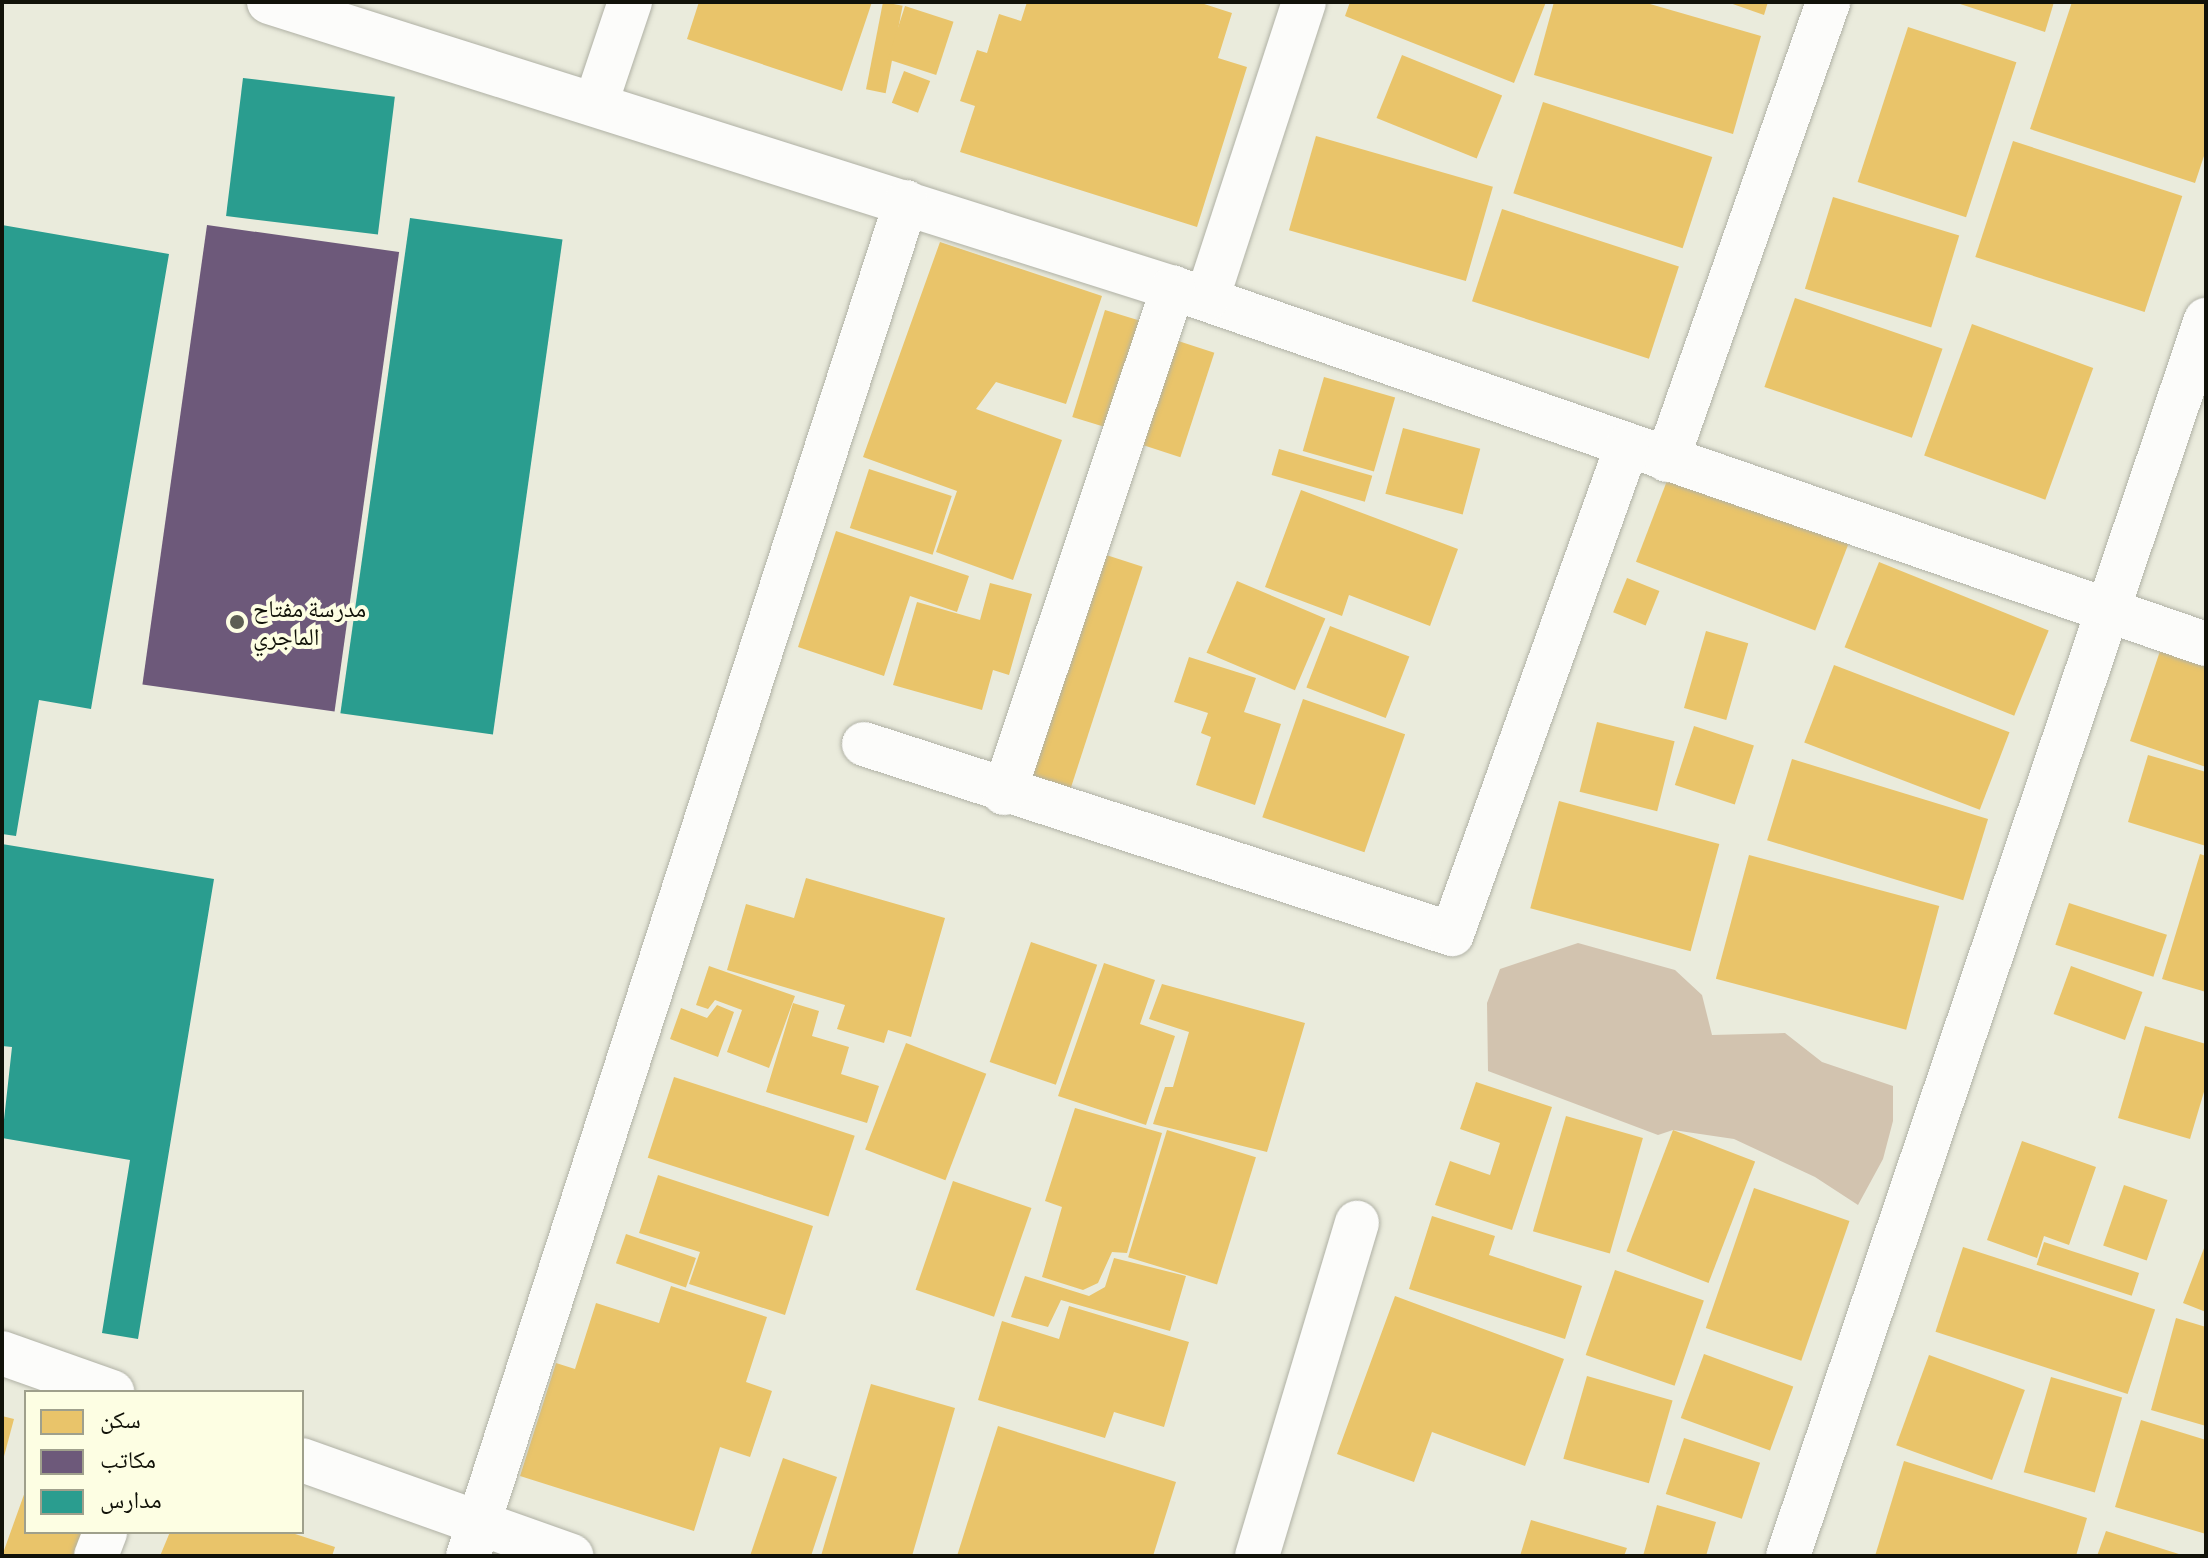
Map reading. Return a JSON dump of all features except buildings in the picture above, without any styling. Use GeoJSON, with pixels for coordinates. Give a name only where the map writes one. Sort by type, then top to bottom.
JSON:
{"type":"FeatureCollection","features":[{"type":"Feature","properties":{"kind":"street"},"geometry":{"type":"LineString","coordinates":[[269,2],[596,103],[1190,294],[2206,644]]}},
{"type":"Feature","properties":{"kind":"street"},"geometry":{"type":"LineString","coordinates":[[596,103],[630,2]]}},
{"type":"Feature","properties":{"kind":"street"},"geometry":{"type":"LineString","coordinates":[[1004,793],[1190,294],[1304,2]]}},
{"type":"Feature","properties":{"kind":"street"},"geometry":{"type":"LineString","coordinates":[[1667,460],[1828,2]]}},
{"type":"Feature","properties":{"kind":"street"},"geometry":{"type":"LineString","coordinates":[[473,1540],[906,202]]}},
{"type":"Feature","properties":{"kind":"street"},"geometry":{"type":"LineString","coordinates":[[1788,1556],[2206,320]]}},
{"type":"Feature","properties":{"kind":"street"},"geometry":{"type":"LineString","coordinates":[[864,744],[1004,793],[1452,934],[1627,446]]}},
{"type":"Feature","properties":{"kind":"street"},"geometry":{"type":"LineString","coordinates":[[1257,1556],[1357,1223]]}},
{"type":"Feature","properties":{"kind":"street"},"geometry":{"type":"LineString","coordinates":[[2,1353],[106,1390]]}},
{"type":"Feature","properties":{"kind":"street"},"geometry":{"type":"LineString","coordinates":[[304,1461],[473,1540],[571,1556]]}},
{"type":"Feature","properties":{"kind":"street"},"geometry":{"type":"LineString","coordinates":[[96,1556],[104,1534]]}},
{"type":"Feature","properties":{"kind":"shaded area"},"geometry":{"type":"Polygon","coordinates":[[[1578,943],[1675,970],[1702,995],[1712,1035],[1785,1033],[1822,1062],[1893,1086],[1893,1121],[1883,1159],[1858,1205],[1815,1177],[1734,1139],[1673,1130],[1658,1135],[1488,1071],[1487,1003],[1500,969],[1578,943]]]}},
{"type":"Feature","properties":{"kind":"place","name":"مدرسة مفتاح الماجري"},"geometry":{"type":"Point","coordinates":[237,622]}}]}
